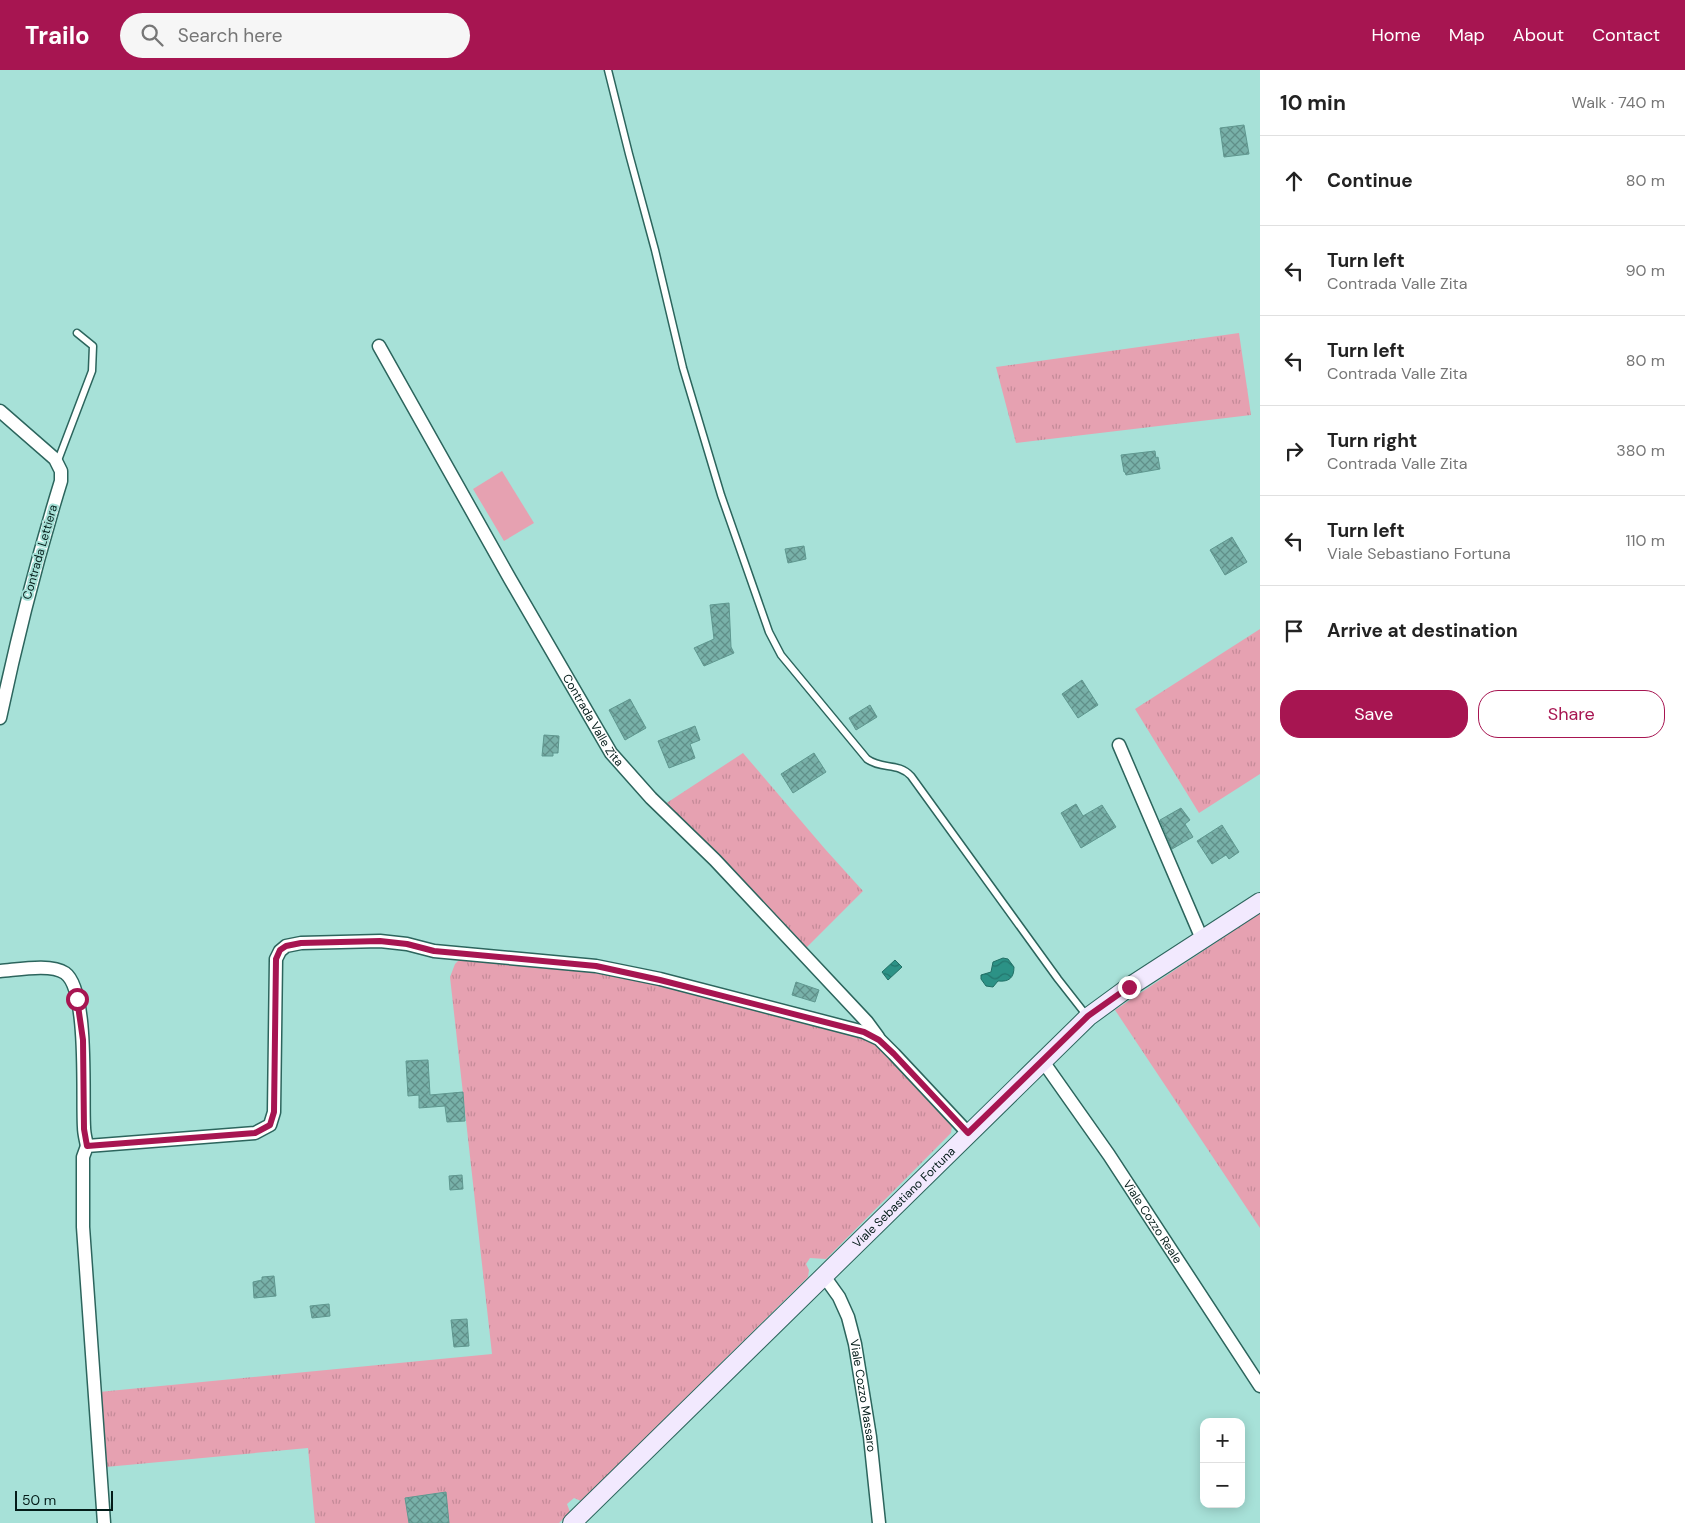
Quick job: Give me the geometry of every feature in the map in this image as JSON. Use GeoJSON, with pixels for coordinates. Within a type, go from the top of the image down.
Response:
{"type":"FeatureCollection","features":[{"type":"Feature","properties":{"kind":"street","name":"Contrada Valle Zita"},"geometry":{"type":"LineString","coordinates":[[380,346],[510,579],[611,753],[651,798],[715,860],[781,930],[867,1022],[879,1040],[968,1133]]}},
{"type":"Feature","properties":{"kind":"street"},"geometry":{"type":"LineString","coordinates":[[0,412],[57,462]]}},
{"type":"Feature","properties":{"kind":"street","name":"Contrada Lettiera"},"geometry":{"type":"LineString","coordinates":[[0,718],[17,638],[37,559],[61,481],[61,471],[57,462]]}},
{"type":"Feature","properties":{"kind":"street"},"geometry":{"type":"LineString","coordinates":[[1119,745],[1202,939]]}},
{"type":"Feature","properties":{"kind":"street","name":"Viale Sebastiano Fortuna"},"geometry":{"type":"LineString","coordinates":[[572,1523],[1088,1016],[1129,987],[1260,902]]}},
{"type":"Feature","properties":{"kind":"street","name":"Contrada Valle Zita"},"geometry":{"type":"LineString","coordinates":[[87,1146],[255,1133],[270,1125],[274,1112],[276,959],[280,950],[286,946],[301,943],[380,941],[407,944],[434,951],[596,966],[660,980],[864,1032],[879,1040]]}},
{"type":"Feature","properties":{"kind":"street"},"geometry":{"type":"LineString","coordinates":[[0,971],[54,968],[66,973],[73,984],[77,999],[83,1040],[84,1129],[87,1146],[83,1166],[83,1228],[86,1248],[104,1523]]}},
{"type":"Feature","properties":{"kind":"street","name":"Viale Cozzo Reale"},"geometry":{"type":"LineString","coordinates":[[1042,1060],[1109,1155],[1260,1386]]}},
{"type":"Feature","properties":{"kind":"street","name":"Viale Cozzo Massaro"},"geometry":{"type":"LineString","coordinates":[[824,1276],[839,1297],[848,1317],[870,1437],[879,1523]]}},
{"type":"Feature","properties":{"kind":"lane"},"geometry":{"type":"LineString","coordinates":[[608,70],[658,259],[683,368],[721,495],[769,632],[781,655],[867,758],[879,766],[898,767],[906,770],[911,776],[1058,980],[1088,1016]]}},
{"type":"Feature","properties":{"kind":"lane"},"geometry":{"type":"LineString","coordinates":[[57,462],[92,371],[92,346],[77,333]]}},
{"type":"Feature","properties":{"kind":"green space"},"geometry":{"type":"Polygon","coordinates":[[[1239,333],[1251,415],[1016,443],[996,367],[1239,333]]]}},
{"type":"Feature","properties":{"kind":"green space"},"geometry":{"type":"Polygon","coordinates":[[[502,471],[534,523],[504,541],[473,489],[502,471]]]}},
{"type":"Feature","properties":{"kind":"green space"},"geometry":{"type":"Polygon","coordinates":[[[1260,629],[1260,774],[1199,813],[1135,709],[1260,629]]]}},
{"type":"Feature","properties":{"kind":"green space"},"geometry":{"type":"Polygon","coordinates":[[[743,753],[863,891],[805,949],[665,804],[743,753]]]}},
{"type":"Feature","properties":{"kind":"green space"},"geometry":{"type":"Polygon","coordinates":[[[1260,913],[1260,1228],[1115,1010],[1260,913]]]}},
{"type":"Feature","properties":{"kind":"green space"},"geometry":{"type":"Polygon","coordinates":[[[459,960],[593,969],[701,994],[856,1034],[876,1043],[939,1110],[952,1126],[951,1133],[826,1259],[810,1258],[806,1264],[809,1270],[808,1277],[581,1501],[574,1498],[567,1504],[570,1512],[559,1523],[449,1523],[446,1492],[406,1498],[409,1523],[315,1523],[308,1448],[106,1467],[99,1392],[492,1354],[450,977],[455,964],[459,960]]]}},
{"type":"Feature","properties":{"kind":"water"},"geometry":{"type":"Polygon","coordinates":[[[1003,958],[1008,959],[1014,967],[1012,977],[1005,981],[998,981],[993,987],[986,986],[981,979],[981,975],[991,972],[993,962],[1003,958]]]}},
{"type":"Feature","properties":{"kind":"water"},"geometry":{"type":"Polygon","coordinates":[[[895,960],[902,967],[888,980],[882,972],[895,960]]]}},
{"type":"Feature","properties":{"kind":"building"},"geometry":{"type":"Polygon","coordinates":[[[1244,125],[1249,154],[1224,157],[1220,128],[1244,125]]]}},
{"type":"Feature","properties":{"kind":"building"},"geometry":{"type":"Polygon","coordinates":[[[1155,451],[1160,469],[1126,475],[1121,455],[1155,451]]]}},
{"type":"Feature","properties":{"kind":"building"},"geometry":{"type":"Polygon","coordinates":[[[1232,537],[1247,562],[1225,575],[1210,550],[1232,537]]]}},
{"type":"Feature","properties":{"kind":"building"},"geometry":{"type":"Polygon","coordinates":[[[804,546],[806,559],[788,563],[785,549],[804,546]]]}},
{"type":"Feature","properties":{"kind":"building"},"geometry":{"type":"Polygon","coordinates":[[[729,603],[731,647],[734,653],[704,666],[694,648],[714,639],[710,605],[729,603]]]}},
{"type":"Feature","properties":{"kind":"building"},"geometry":{"type":"Polygon","coordinates":[[[1082,680],[1098,705],[1078,718],[1062,694],[1082,680]]]}},
{"type":"Feature","properties":{"kind":"building"},"geometry":{"type":"Polygon","coordinates":[[[630,699],[646,728],[625,740],[609,710],[630,699]]]}},
{"type":"Feature","properties":{"kind":"building"},"geometry":{"type":"Polygon","coordinates":[[[870,705],[877,717],[856,730],[849,718],[870,705]]]}},
{"type":"Feature","properties":{"kind":"building"},"geometry":{"type":"Polygon","coordinates":[[[695,726],[700,740],[690,744],[695,758],[669,768],[658,741],[695,726]]]}},
{"type":"Feature","properties":{"kind":"building"},"geometry":{"type":"Polygon","coordinates":[[[544,735],[559,736],[558,753],[553,753],[553,756],[542,756],[544,735]]]}},
{"type":"Feature","properties":{"kind":"building"},"geometry":{"type":"Polygon","coordinates":[[[814,753],[826,772],[793,793],[781,774],[814,753]]]}},
{"type":"Feature","properties":{"kind":"building"},"geometry":{"type":"Polygon","coordinates":[[[1076,804],[1083,816],[1102,805],[1116,827],[1081,848],[1061,813],[1076,804]]]}},
{"type":"Feature","properties":{"kind":"building"},"geometry":{"type":"Polygon","coordinates":[[[1181,808],[1190,820],[1185,824],[1193,837],[1172,849],[1160,820],[1181,808]]]}},
{"type":"Feature","properties":{"kind":"building"},"geometry":{"type":"Polygon","coordinates":[[[1222,825],[1239,852],[1229,859],[1226,855],[1212,864],[1197,841],[1222,825]]]}},
{"type":"Feature","properties":{"kind":"building"},"geometry":{"type":"Polygon","coordinates":[[[796,982],[819,990],[815,1002],[792,995],[796,982]]]}},
{"type":"Feature","properties":{"kind":"building"},"geometry":{"type":"Polygon","coordinates":[[[428,1060],[430,1095],[463,1092],[465,1121],[447,1122],[445,1106],[419,1108],[419,1095],[408,1096],[406,1061],[428,1060]]]}},
{"type":"Feature","properties":{"kind":"building"},"geometry":{"type":"Polygon","coordinates":[[[462,1175],[463,1189],[450,1190],[449,1176],[462,1175]]]}},
{"type":"Feature","properties":{"kind":"building"},"geometry":{"type":"Polygon","coordinates":[[[274,1276],[276,1296],[254,1298],[253,1282],[262,1280],[262,1277],[274,1276]]]}},
{"type":"Feature","properties":{"kind":"building"},"geometry":{"type":"Polygon","coordinates":[[[329,1304],[330,1316],[312,1318],[310,1306],[329,1304]]]}},
{"type":"Feature","properties":{"kind":"building"},"geometry":{"type":"Polygon","coordinates":[[[467,1319],[469,1346],[454,1347],[451,1320],[467,1319]]]}},
{"type":"Feature","properties":{"kind":"building"},"geometry":{"type":"Polygon","coordinates":[[[446,1492],[449,1523],[409,1523],[405,1498],[446,1492]]]}},
{"type":"Feature","properties":{"kind":"route"},"geometry":{"type":"LineString","coordinates":[[77,999],[83,1040],[84,1129],[87,1146],[255,1133],[270,1125],[274,1112],[276,959],[280,950],[286,946],[301,943],[380,941],[407,944],[434,951],[596,966],[660,980],[864,1032],[879,1040],[894,1054],[968,1133],[1088,1016],[1129,987]]}}]}
